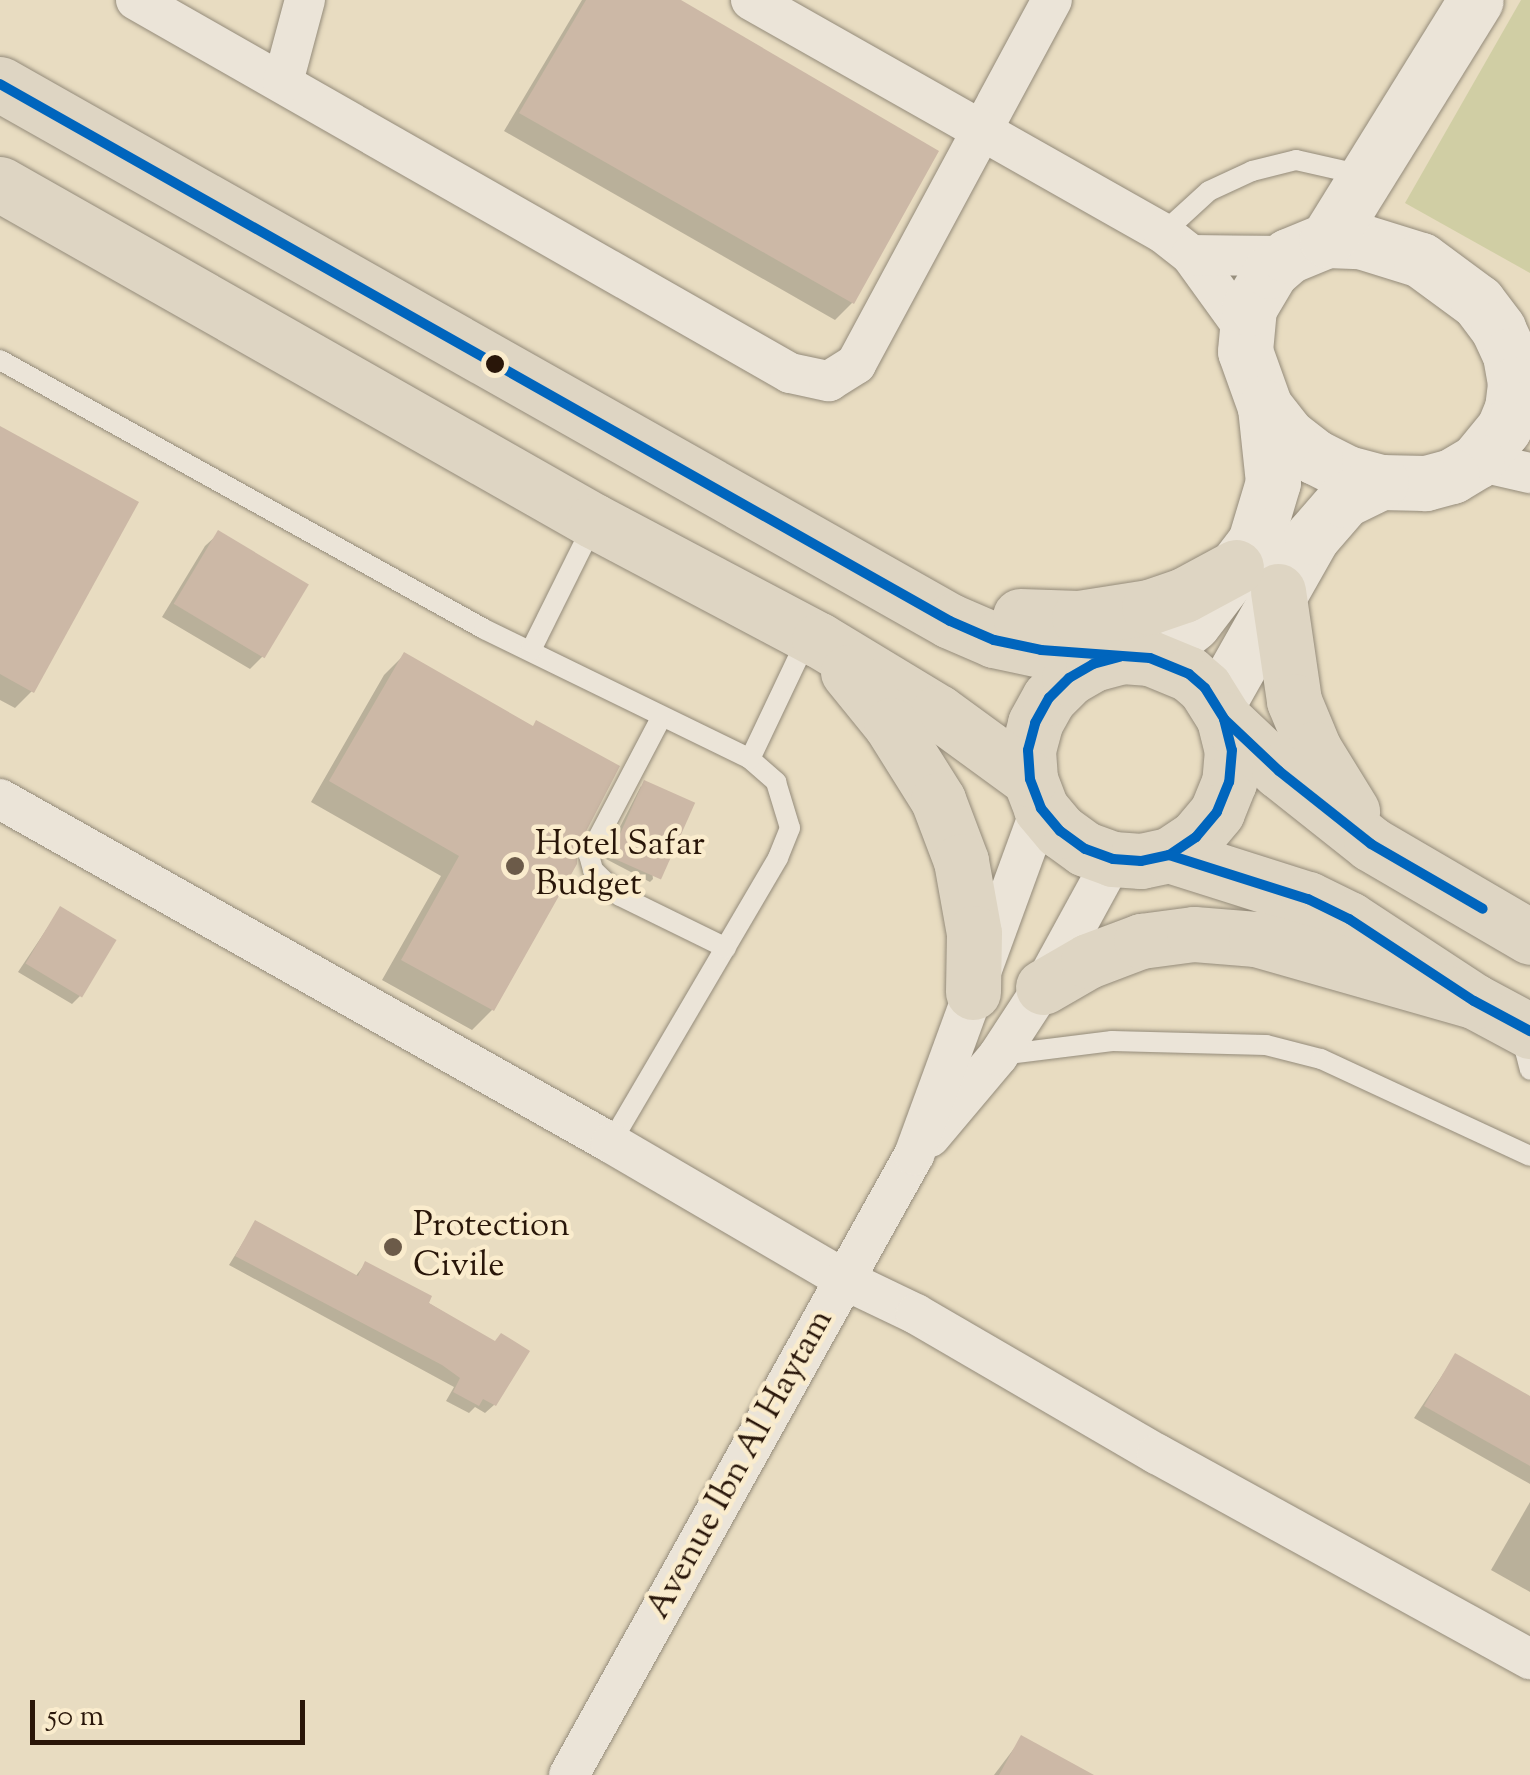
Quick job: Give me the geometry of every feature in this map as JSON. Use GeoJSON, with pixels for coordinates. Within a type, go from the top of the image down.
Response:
{"type":"FeatureCollection","features":[{"type":"Feature","properties":{"kind":"highway"},"geometry":{"type":"LineString","coordinates":[[0,84],[950,621],[994,640],[1041,650],[1135,657],[1188,674],[1280,771],[1372,844],[1530,937]]}},
{"type":"Feature","properties":{"kind":"highway"},"geometry":{"type":"LineString","coordinates":[[0,184],[594,521],[814,638],[954,723],[1035,793],[1060,831],[1084,849],[1113,859],[1142,861],[1169,855],[1196,837],[1217,812],[1229,782],[1232,750],[1221,712]]}},
{"type":"Feature","properties":{"kind":"highway"},"geometry":{"type":"LineString","coordinates":[[877,578],[998,612],[1079,618],[1148,607],[1257,579],[1303,727],[1372,844]]}},
{"type":"Feature","properties":{"kind":"highway"},"geometry":{"type":"LineString","coordinates":[[814,638],[892,725],[938,800],[961,861],[974,933],[974,992]]}},
{"type":"Feature","properties":{"kind":"highway"},"geometry":{"type":"LineString","coordinates":[[1035,793],[1028,750],[1035,723],[1048,698],[1068,678],[1093,664],[1135,657]]}},
{"type":"Feature","properties":{"kind":"highway"},"geometry":{"type":"LineString","coordinates":[[1169,855],[1330,910],[1513,1031]]}},
{"type":"Feature","properties":{"kind":"highway"},"geometry":{"type":"LineString","coordinates":[[1043,988],[1088,961],[1141,941],[1194,934],[1256,939],[1513,1031]]}},
{"type":"Feature","properties":{"kind":"street"},"geometry":{"type":"LineString","coordinates":[[136,0],[790,374],[829,381],[856,364],[1052,0]]}},
{"type":"Feature","properties":{"kind":"street"},"geometry":{"type":"LineString","coordinates":[[283,82],[305,0]]}},
{"type":"Feature","properties":{"kind":"street"},"geometry":{"type":"LineString","coordinates":[[751,0],[800,12],[982,132],[1177,244],[1245,330]]}},
{"type":"Feature","properties":{"kind":"street"},"geometry":{"type":"LineString","coordinates":[[1177,244],[1308,248],[1392,248],[1448,276],[1498,329],[1522,382],[1504,428],[1477,462],[1452,476],[1425,483],[1381,482],[1346,473],[1315,456],[1287,434],[1265,407],[1250,372],[1245,330],[1258,289],[1308,248],[1364,175],[1476,0]]}},
{"type":"Feature","properties":{"kind":"street"},"geometry":{"type":"LineString","coordinates":[[1221,712],[1257,579],[1254,542],[1272,482],[1265,407]]}},
{"type":"Feature","properties":{"kind":"street"},"geometry":{"type":"LineString","coordinates":[[1477,462],[1530,472]]}},
{"type":"Feature","properties":{"kind":"street"},"geometry":{"type":"LineString","coordinates":[[1135,657],[1257,579],[1344,500],[1381,482]]}},
{"type":"Feature","properties":{"kind":"street","name":"Avenue Ibn Al Haytam"},"geometry":{"type":"LineString","coordinates":[[568,1775],[914,1155],[974,992],[1035,793]]}},
{"type":"Feature","properties":{"kind":"street"},"geometry":{"type":"LineString","coordinates":[[0,799],[611,1143],[845,1280],[916,1314],[1157,1454],[1530,1659]]}},
{"type":"Feature","properties":{"kind":"street","name":"Avenue Ibn Al Haytam"},"geometry":{"type":"LineString","coordinates":[[914,1155],[998,1056],[1043,988],[1113,859]]}},
{"type":"Feature","properties":{"kind":"lane"},"geometry":{"type":"LineString","coordinates":[[1177,244],[1209,191],[1252,171],[1296,160],[1364,175]]}},
{"type":"Feature","properties":{"kind":"lane"},"geometry":{"type":"LineString","coordinates":[[0,360],[484,630],[750,759],[776,782],[790,828],[778,858],[611,1143]]}},
{"type":"Feature","properties":{"kind":"lane"},"geometry":{"type":"LineString","coordinates":[[531,650],[594,521]]}},
{"type":"Feature","properties":{"kind":"lane"},"geometry":{"type":"LineString","coordinates":[[750,759],[814,638]]}},
{"type":"Feature","properties":{"kind":"lane"},"geometry":{"type":"LineString","coordinates":[[661,718],[589,855],[593,870],[620,896],[726,948]]}},
{"type":"Feature","properties":{"kind":"lane"},"geometry":{"type":"LineString","coordinates":[[998,1056],[1112,1041],[1266,1044],[1321,1059],[1530,1156]]}},
{"type":"Feature","properties":{"kind":"shaded area"},"geometry":{"type":"Polygon","coordinates":[[[1521,0],[1530,0],[1530,273],[1405,203],[1521,0]]]}},
{"type":"Feature","properties":{"kind":"building"},"geometry":{"type":"Polygon","coordinates":[[[586,0],[681,0],[939,151],[854,304],[519,113],[586,0]]]}},
{"type":"Feature","properties":{"kind":"building"},"geometry":{"type":"Polygon","coordinates":[[[0,426],[139,502],[34,693],[0,674],[0,426]]]}},
{"type":"Feature","properties":{"kind":"building"},"geometry":{"type":"Polygon","coordinates":[[[218,530],[309,585],[265,658],[174,604],[218,530]]]}},
{"type":"Feature","properties":{"kind":"building"},"geometry":{"type":"Polygon","coordinates":[[[404,652],[533,726],[536,720],[620,766],[577,849],[577,864],[494,1011],[401,960],[459,856],[329,781],[404,652]]]}},
{"type":"Feature","properties":{"kind":"building"},"geometry":{"type":"Polygon","coordinates":[[[644,780],[695,803],[661,880],[610,857],[644,780]]]}},
{"type":"Feature","properties":{"kind":"building"},"geometry":{"type":"Polygon","coordinates":[[[60,906],[117,940],[82,997],[25,963],[60,906]]]}},
{"type":"Feature","properties":{"kind":"building"},"geometry":{"type":"Polygon","coordinates":[[[255,1220],[358,1276],[365,1261],[432,1296],[429,1303],[495,1341],[501,1333],[530,1351],[496,1406],[483,1399],[479,1406],[453,1392],[460,1378],[442,1365],[235,1256],[255,1220]]]}},
{"type":"Feature","properties":{"kind":"building"},"geometry":{"type":"Polygon","coordinates":[[[1455,1353],[1530,1396],[1530,1466],[1424,1406],[1455,1353]]]}},
{"type":"Feature","properties":{"kind":"building"},"geometry":{"type":"Polygon","coordinates":[[[1021,1735],[1094,1775],[999,1775],[1021,1735]]]}},
{"type":"Feature","properties":{"kind":"transit line"},"geometry":{"type":"LineString","coordinates":[[0,84],[950,621],[994,640],[1041,650],[1150,658],[1189,674],[1205,688],[1224,719],[1232,750],[1229,782],[1217,812],[1196,837],[1169,855],[1141,861],[1113,859],[1085,849],[1060,831],[1041,808],[1030,779],[1028,750],[1035,723],[1049,698],[1069,678],[1093,664],[1120,657]]}},
{"type":"Feature","properties":{"kind":"transit line"},"geometry":{"type":"LineString","coordinates":[[1224,719],[1279,771],[1371,844],[1483,909]]}},
{"type":"Feature","properties":{"kind":"transit line"},"geometry":{"type":"LineString","coordinates":[[1169,855],[1308,899],[1349,919],[1474,1001],[1530,1031]]}},
{"type":"Feature","properties":{"kind":"place","name":"Hotel Safar Budget"},"geometry":{"type":"Point","coordinates":[515,866]}},
{"type":"Feature","properties":{"kind":"place","name":"Protection Civile"},"geometry":{"type":"Point","coordinates":[393,1247]}}]}
